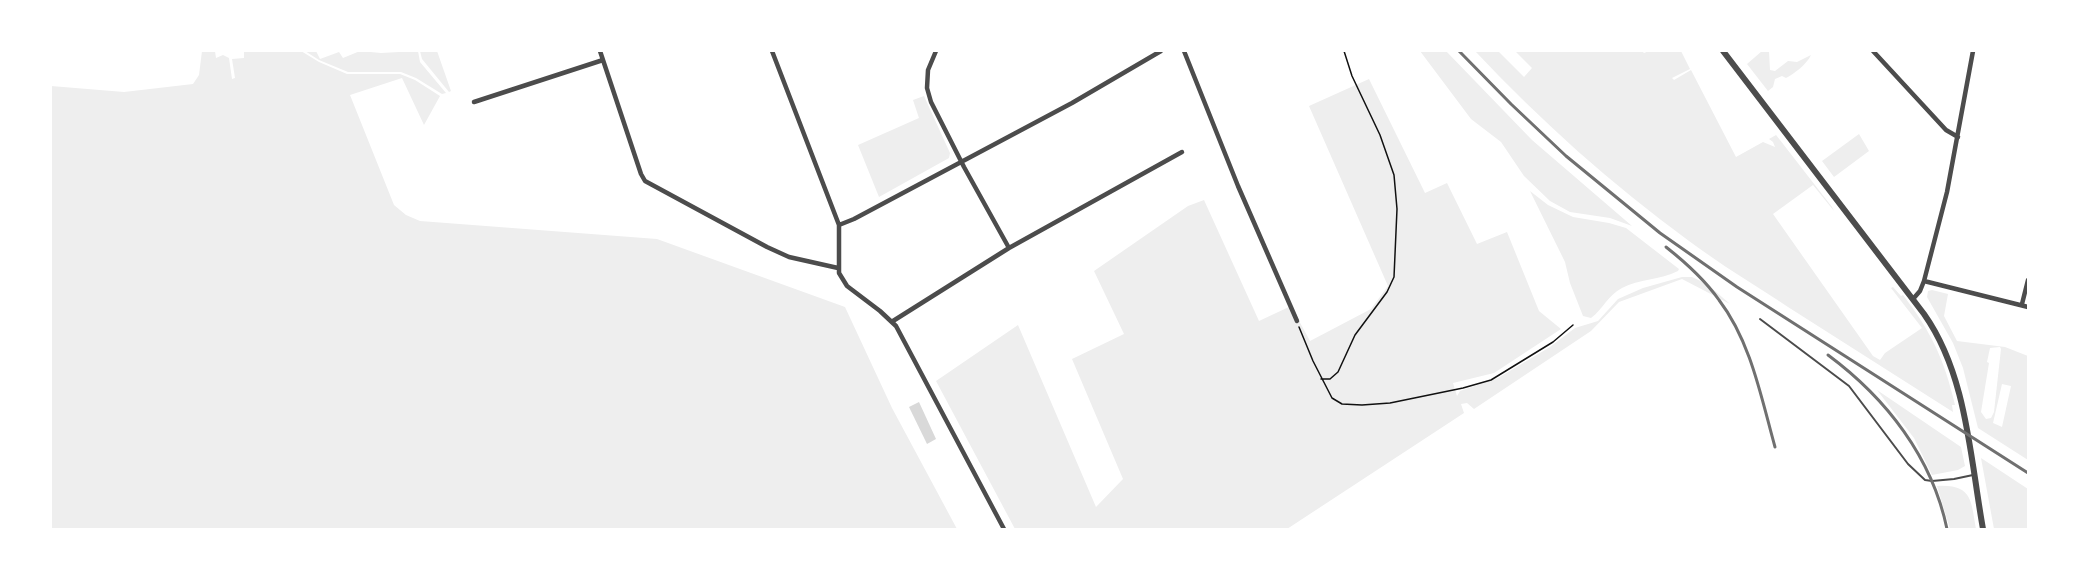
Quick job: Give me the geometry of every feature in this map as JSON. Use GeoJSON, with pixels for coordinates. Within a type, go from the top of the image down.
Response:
{"type":"FeatureCollection","features":[{"type":"Feature","properties":{"kind":"street"},"geometry":{"type":"LineString","coordinates":[[600,51],[645,181],[789,257],[838,268]]}},
{"type":"Feature","properties":{"kind":"street"},"geometry":{"type":"LineString","coordinates":[[772,51],[839,225],[838,268],[847,286],[892,321],[1004,529]]}},
{"type":"Feature","properties":{"kind":"street"},"geometry":{"type":"LineString","coordinates":[[936,51],[928,70],[927,88],[931,102],[1009,248]]}},
{"type":"Feature","properties":{"kind":"street"},"geometry":{"type":"LineString","coordinates":[[839,225],[1072,103],[1161,51]]}},
{"type":"Feature","properties":{"kind":"street"},"geometry":{"type":"LineString","coordinates":[[1184,51],[1238,186],[1297,321]]}},
{"type":"Feature","properties":{"kind":"street"},"geometry":{"type":"LineString","coordinates":[[1723,51],[1932,325],[1950,365],[1963,414],[1983,529]]}},
{"type":"Feature","properties":{"kind":"street"},"geometry":{"type":"LineString","coordinates":[[1873,51],[1946,130],[1958,137]]}},
{"type":"Feature","properties":{"kind":"street"},"geometry":{"type":"LineString","coordinates":[[1913,299],[1924,281],[1947,192],[1973,51]]}},
{"type":"Feature","properties":{"kind":"street"},"geometry":{"type":"LineString","coordinates":[[474,102],[603,60]]}},
{"type":"Feature","properties":{"kind":"street"},"geometry":{"type":"LineString","coordinates":[[892,321],[1009,248],[1182,153]]}},
{"type":"Feature","properties":{"kind":"street"},"geometry":{"type":"LineString","coordinates":[[1924,281],[2025,305],[2028,280]]}},
{"type":"Feature","properties":{"kind":"lane"},"geometry":{"type":"LineString","coordinates":[[1760,319],[1849,386],[1908,464],[1925,480],[1932,482],[1953,480],[1973,475]]}},
{"type":"Feature","properties":{"kind":"path"},"geometry":{"type":"LineString","coordinates":[[1321,378],[1330,379],[1338,372],[1355,335],[1387,292],[1394,277],[1396,209],[1394,175],[1380,135],[1352,76],[1344,51]]}},
{"type":"Feature","properties":{"kind":"path"},"geometry":{"type":"LineString","coordinates":[[1297,321],[1321,378],[1332,398],[1342,405],[1382,404],[1491,380],[1553,342],[1573,325]]}},
{"type":"Feature","properties":{"kind":"shaded area"},"geometry":{"type":"Polygon","coordinates":[[[202,51],[215,51],[216,58],[223,55],[229,58],[232,79],[235,78],[232,59],[244,58],[244,51],[301,51],[347,74],[400,74],[415,80],[440,96],[424,125],[402,78],[350,95],[394,205],[406,215],[420,221],[657,239],[845,307],[892,408],[957,529],[51,529],[51,86],[124,92],[193,84],[199,75],[202,51]]]}},
{"type":"Feature","properties":{"kind":"shaded area"},"geometry":{"type":"Polygon","coordinates":[[[305,51],[316,51],[320,59],[339,52],[343,58],[360,51],[381,53],[418,51],[420,62],[446,93],[442,94],[416,78],[401,72],[348,72],[319,60],[305,51]]]}},
{"type":"Feature","properties":{"kind":"shaded area"},"geometry":{"type":"Polygon","coordinates":[[[420,51],[437,51],[451,91],[449,92],[422,59],[420,51]]]}},
{"type":"Feature","properties":{"kind":"shaded area"},"geometry":{"type":"Polygon","coordinates":[[[1420,51],[1446,51],[1532,140],[1632,226],[1610,218],[1570,212],[1550,201],[1524,176],[1501,142],[1471,119],[1420,51]]]}},
{"type":"Feature","properties":{"kind":"shaded area"},"geometry":{"type":"Polygon","coordinates":[[[1475,51],[1498,51],[1524,77],[1532,68],[1515,51],[1642,51],[1644,53],[1681,51],[1690,69],[1672,78],[1674,80],[1691,70],[1736,157],[1763,142],[1775,147],[1769,139],[1776,135],[1773,131],[1832,207],[1834,211],[1813,185],[1773,214],[1873,356],[1880,360],[1885,353],[1922,328],[1891,288],[1893,287],[1901,296],[1903,295],[1936,347],[1955,405],[1952,405],[1953,412],[1701,250],[1632,197],[1578,151],[1475,51]]]}},
{"type":"Feature","properties":{"kind":"shaded area"},"geometry":{"type":"Polygon","coordinates":[[[1762,51],[1769,51],[1770,70],[1775,71],[1788,61],[1797,62],[1811,55],[1793,74],[1786,78],[1782,76],[1775,79],[1773,87],[1768,91],[1747,64],[1762,51]]]}},
{"type":"Feature","properties":{"kind":"shaded area"},"geometry":{"type":"Polygon","coordinates":[[[1369,79],[1425,193],[1447,183],[1477,244],[1507,232],[1539,311],[1561,329],[1494,373],[1453,383],[1457,396],[1460,391],[1498,378],[1550,347],[1575,328],[1598,321],[1618,299],[1643,288],[1682,277],[1692,277],[1707,284],[1730,304],[1682,279],[1619,302],[1591,331],[1474,409],[1467,403],[1461,404],[1464,413],[1287,529],[1015,529],[936,381],[1018,325],[1096,507],[1123,479],[1072,359],[1124,334],[1094,271],[1188,206],[1204,200],[1259,321],[1291,306],[1310,341],[1371,309],[1388,286],[1309,106],[1369,79]]]}},
{"type":"Feature","properties":{"kind":"shaded area"},"geometry":{"type":"Polygon","coordinates":[[[924,96],[950,153],[949,158],[879,197],[858,145],[919,118],[913,100],[924,96]]]}},
{"type":"Feature","properties":{"kind":"shaded area"},"geometry":{"type":"Polygon","coordinates":[[[1859,134],[1869,151],[1834,177],[1822,161],[1859,134]]]}},
{"type":"Feature","properties":{"kind":"shaded area"},"geometry":{"type":"Polygon","coordinates":[[[1530,191],[1548,205],[1573,217],[1626,228],[1679,269],[1678,271],[1622,288],[1613,294],[1591,318],[1583,316],[1570,283],[1565,262],[1530,191]]]}},
{"type":"Feature","properties":{"kind":"shaded area"},"geometry":{"type":"Polygon","coordinates":[[[1928,291],[1948,294],[1944,316],[1957,341],[2005,347],[2028,356],[2028,460],[1978,428],[1963,368],[1953,343],[1927,297],[1928,291]],[[2000,347],[1990,348],[1987,362],[1989,363],[1981,412],[1986,419],[1991,418],[1994,412],[2000,347]],[[2002,384],[1993,423],[2002,427],[2011,386],[2002,384]]]}},
{"type":"Feature","properties":{"kind":"shaded area"},"geometry":{"type":"Polygon","coordinates":[[[1877,390],[1961,447],[1965,466],[1958,470],[1932,475],[1914,438],[1877,390]]]}},
{"type":"Feature","properties":{"kind":"shaded area"},"geometry":{"type":"Polygon","coordinates":[[[919,402],[936,439],[927,444],[909,407],[919,402]]]}},
{"type":"Feature","properties":{"kind":"shaded area"},"geometry":{"type":"Polygon","coordinates":[[[1981,458],[2028,489],[2028,529],[1994,529],[1981,458]]]}},
{"type":"Feature","properties":{"kind":"shaded area"},"geometry":{"type":"Polygon","coordinates":[[[1937,486],[1957,488],[1968,496],[1976,529],[1950,529],[1937,486]]]}},
{"type":"Feature","properties":{"kind":"railway"},"geometry":{"type":"LineString","coordinates":[[1459,51],[1566,156],[1660,233],[1737,287],[2028,473]]}},
{"type":"Feature","properties":{"kind":"railway"},"geometry":{"type":"LineString","coordinates":[[1666,247],[1701,278],[1730,316],[1754,370],[1775,447]]}},
{"type":"Feature","properties":{"kind":"railway"},"geometry":{"type":"LineString","coordinates":[[1828,355],[1869,390],[1904,431],[1930,477],[1947,529]]}}]}
